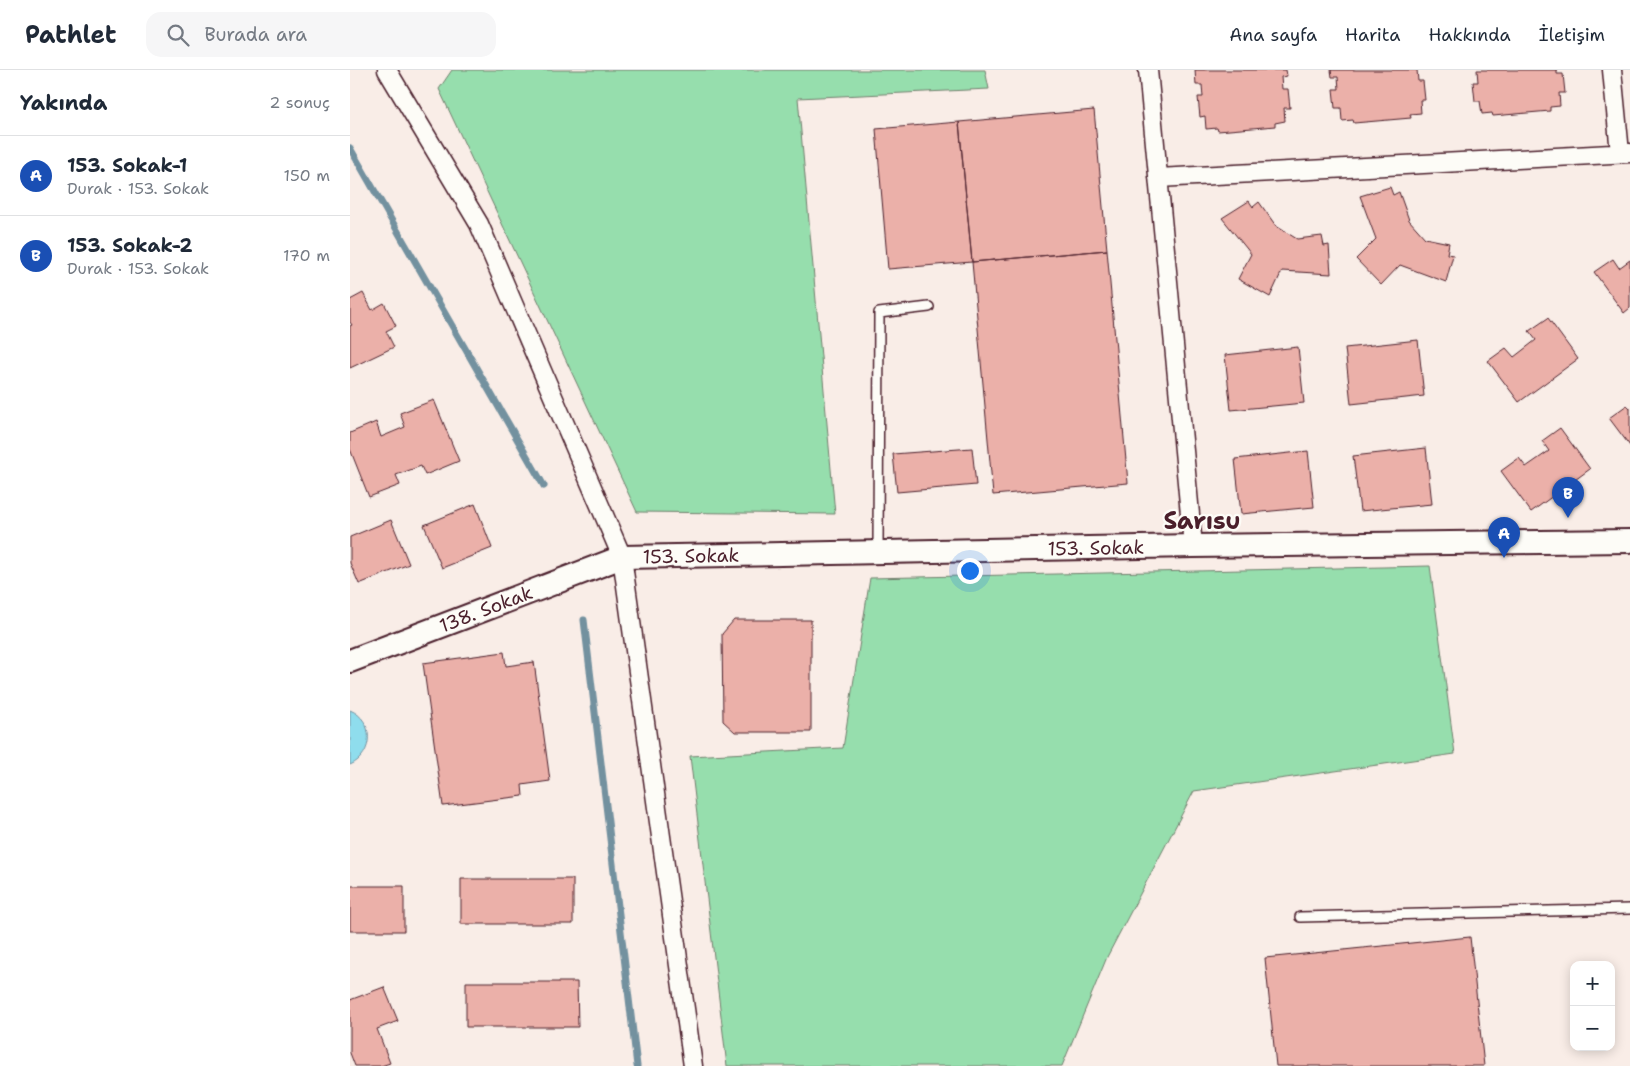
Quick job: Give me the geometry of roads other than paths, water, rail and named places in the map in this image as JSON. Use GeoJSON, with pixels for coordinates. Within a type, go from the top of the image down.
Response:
{"type":"FeatureCollection","features":[{"type":"Feature","properties":{"kind":"street"},"geometry":{"type":"LineString","coordinates":[[387,70],[479,224],[622,557],[693,1066]]}},
{"type":"Feature","properties":{"kind":"street"},"geometry":{"type":"LineString","coordinates":[[1148,70],[1193,546]]}},
{"type":"Feature","properties":{"kind":"street"},"geometry":{"type":"LineString","coordinates":[[1158,178],[1625,153],[1612,70]]}},
{"type":"Feature","properties":{"kind":"street","name":"153. Sokak"},"geometry":{"type":"LineString","coordinates":[[622,557],[1193,546],[1630,542]]}},
{"type":"Feature","properties":{"kind":"street","name":"138. Sokak"},"geometry":{"type":"LineString","coordinates":[[350,661],[622,557]]}},
{"type":"Feature","properties":{"kind":"lane"},"geometry":{"type":"LineString","coordinates":[[878,552],[879,313],[929,307]]}},
{"type":"Feature","properties":{"kind":"lane"},"geometry":{"type":"LineString","coordinates":[[1300,917],[1630,909]]}},
{"type":"Feature","properties":{"kind":"water"},"geometry":{"type":"Polygon","coordinates":[[[350,710],[364,721],[368,738],[364,754],[350,765],[350,710]]]}},
{"type":"Feature","properties":{"kind":"waterway"},"geometry":{"type":"LineString","coordinates":[[350,148],[544,486]]}},
{"type":"Feature","properties":{"kind":"waterway"},"geometry":{"type":"LineString","coordinates":[[584,620],[637,1066]]}},
{"type":"Feature","properties":{"kind":"place","name":"153. Sokak-2"},"geometry":{"type":"Point","coordinates":[1568,518]}},
{"type":"Feature","properties":{"kind":"place","name":"153. Sokak-1"},"geometry":{"type":"Point","coordinates":[1504,558]}},
{"type":"Feature","properties":{"kind":"district","name":"Sarısu"},"geometry":{"type":"Point","coordinates":[1202,521]}}]}
